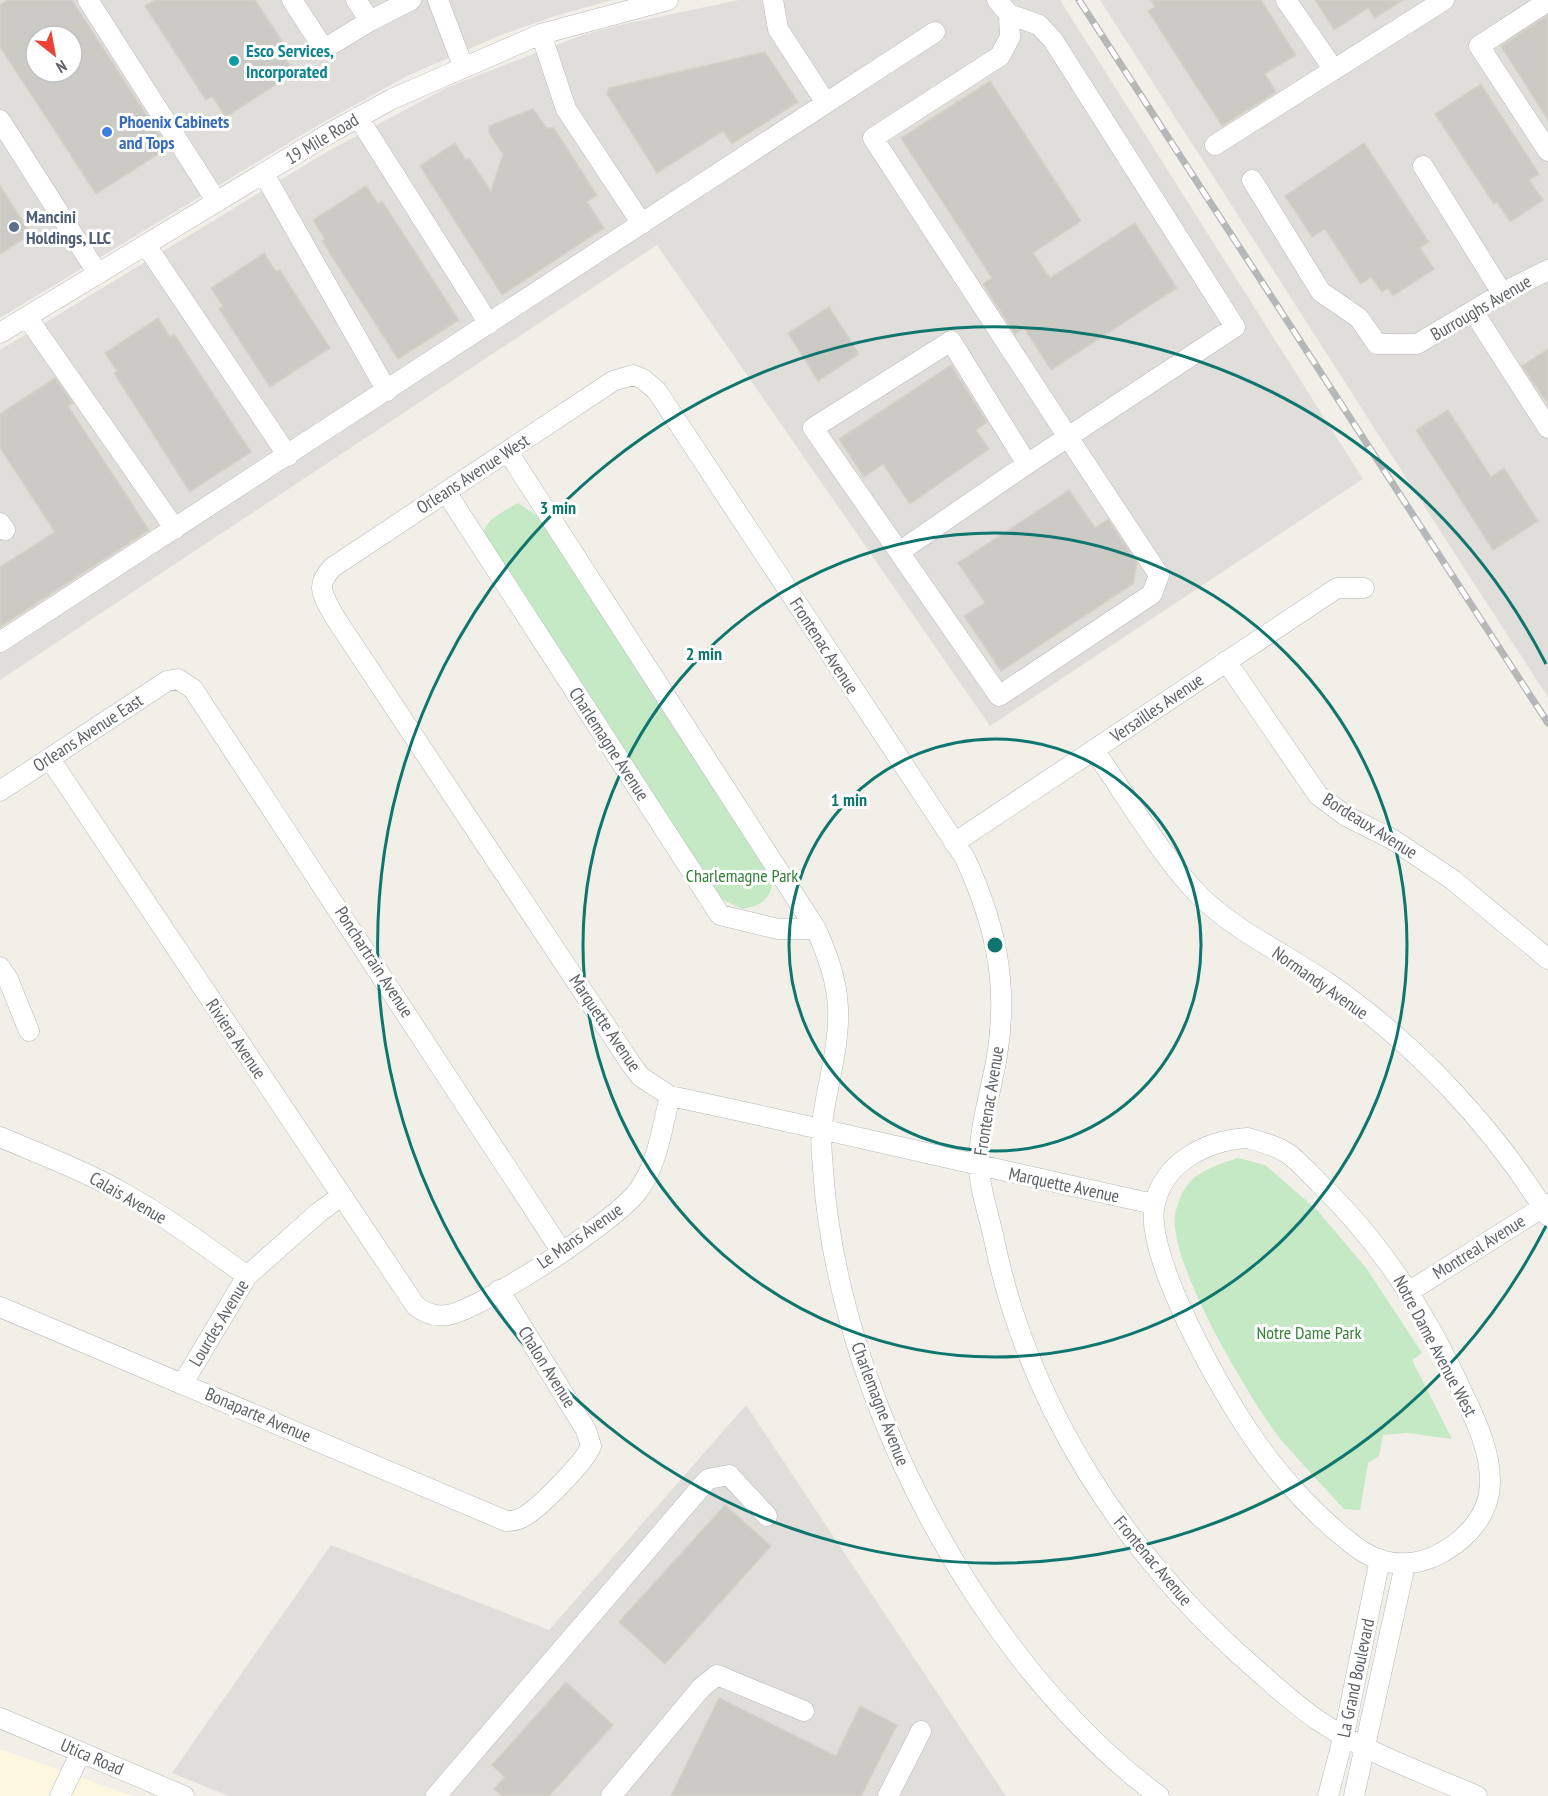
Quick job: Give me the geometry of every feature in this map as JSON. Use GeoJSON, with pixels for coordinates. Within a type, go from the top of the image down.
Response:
{"type":"FeatureCollection","features":[{"type":"Feature","properties":{"kind":"street"},"geometry":{"type":"LineString","coordinates":[[88,0],[217,202]]}},
{"type":"Feature","properties":{"kind":"street"},"geometry":{"type":"LineString","coordinates":[[292,0],[324,50],[370,21],[411,0]]}},
{"type":"Feature","properties":{"kind":"street"},"geometry":{"type":"LineString","coordinates":[[356,0],[370,21]]}},
{"type":"Feature","properties":{"kind":"street"},"geometry":{"type":"LineString","coordinates":[[438,0],[463,66]]}},
{"type":"Feature","properties":{"kind":"street","name":"19 Mile Road"},"geometry":{"type":"LineString","coordinates":[[0,333],[358,117],[463,66],[541,34],[668,0]]}},
{"type":"Feature","properties":{"kind":"street"},"geometry":{"type":"LineString","coordinates":[[772,0],[778,29],[826,103]]}},
{"type":"Feature","properties":{"kind":"street"},"geometry":{"type":"LineString","coordinates":[[1286,0],[1334,70]]}},
{"type":"Feature","properties":{"kind":"street"},"geometry":{"type":"LineString","coordinates":[[1215,145],[1444,0]]}},
{"type":"Feature","properties":{"kind":"street"},"geometry":{"type":"LineString","coordinates":[[1548,1],[1479,46],[1548,151]]}},
{"type":"Feature","properties":{"kind":"street"},"geometry":{"type":"LineString","coordinates":[[1003,7],[1010,37],[1000,56],[873,138],[1159,575],[1152,594],[999,696],[813,428],[951,341],[1027,464]]}},
{"type":"Feature","properties":{"kind":"street"},"geometry":{"type":"LineString","coordinates":[[899,552],[1027,464],[1235,327],[1053,40],[1039,25],[1003,7]]}},
{"type":"Feature","properties":{"kind":"street"},"geometry":{"type":"LineString","coordinates":[[0,642],[935,32]]}},
{"type":"Feature","properties":{"kind":"street"},"geometry":{"type":"LineString","coordinates":[[541,34],[566,109],[642,224]]}},
{"type":"Feature","properties":{"kind":"street"},"geometry":{"type":"LineString","coordinates":[[358,117],[489,324]]}},
{"type":"Feature","properties":{"kind":"street"},"geometry":{"type":"LineString","coordinates":[[0,120],[98,274]]}},
{"type":"Feature","properties":{"kind":"street"},"geometry":{"type":"LineString","coordinates":[[1423,166],[1502,293]]}},
{"type":"Feature","properties":{"kind":"street"},"geometry":{"type":"LineString","coordinates":[[264,174],[387,391]]}},
{"type":"Feature","properties":{"kind":"street","name":"Burroughs Avenue"},"geometry":{"type":"LineString","coordinates":[[1252,180],[1321,292],[1359,318],[1377,344],[1417,344],[1502,293],[1548,270]]}},
{"type":"Feature","properties":{"kind":"street"},"geometry":{"type":"LineString","coordinates":[[146,245],[288,456]]}},
{"type":"Feature","properties":{"kind":"street"},"geometry":{"type":"LineString","coordinates":[[1473,311],[1548,428]]}},
{"type":"Feature","properties":{"kind":"street"},"geometry":{"type":"LineString","coordinates":[[27,317],[175,529]]}},
{"type":"Feature","properties":{"kind":"street","name":"Orleans Avenue West"},"geometry":{"type":"LineString","coordinates":[[321,584],[333,567],[613,381],[633,375]]}},
{"type":"Feature","properties":{"kind":"street","name":"Frontenac Avenue"},"geometry":{"type":"LineString","coordinates":[[633,375],[643,379],[657,392],[965,858],[980,890],[996,942],[1000,980],[997,1055],[983,1118],[979,1167],[999,1264],[1025,1352],[1060,1427],[1108,1506],[1175,1590],[1234,1650],[1318,1721],[1366,1746],[1477,1796]]}},
{"type":"Feature","properties":{"kind":"street","name":"Charlemagne Avenue"},"geometry":{"type":"LineString","coordinates":[[508,452],[816,929],[828,958],[838,1010],[822,1128],[828,1211],[845,1305],[876,1401],[919,1498],[982,1606],[1013,1647],[1084,1730],[1159,1796]]}},
{"type":"Feature","properties":{"kind":"street","name":"Charlemagne Avenue"},"geometry":{"type":"LineString","coordinates":[[446,492],[720,915],[778,929],[816,929]]}},
{"type":"Feature","properties":{"kind":"street","name":"Marquette Avenue"},"geometry":{"type":"LineString","coordinates":[[321,584],[334,616],[641,1077],[670,1096],[822,1128],[979,1167],[1154,1204]]}},
{"type":"Feature","properties":{"kind":"street","name":"Versailles Avenue"},"geometry":{"type":"LineString","coordinates":[[954,843],[1337,588],[1364,588]]}},
{"type":"Feature","properties":{"kind":"street","name":"Bordeaux Avenue"},"geometry":{"type":"LineString","coordinates":[[1226,661],[1317,795],[1346,816],[1392,839],[1453,880],[1548,959]]}},
{"type":"Feature","properties":{"kind":"street","name":"Orleans Avenue East"},"geometry":{"type":"LineString","coordinates":[[0,792],[167,681],[178,679]]}},
{"type":"Feature","properties":{"kind":"street","name":"Ponchartrain Avenue"},"geometry":{"type":"LineString","coordinates":[[178,679],[201,697],[562,1252]]}},
{"type":"Feature","properties":{"kind":"street","name":"Normandy Avenue"},"geometry":{"type":"LineString","coordinates":[[1094,750],[1168,856],[1203,899],[1267,946],[1329,984],[1425,1064],[1467,1106],[1546,1209]]}},
{"type":"Feature","properties":{"kind":"street","name":"Riviera Avenue"},"geometry":{"type":"LineString","coordinates":[[50,759],[415,1305],[428,1315]]}},
{"type":"Feature","properties":{"kind":"street"},"geometry":{"type":"LineString","coordinates":[[0,967],[8,979],[29,1030]]}},
{"type":"Feature","properties":{"kind":"street","name":"Le Mans Avenue"},"geometry":{"type":"LineString","coordinates":[[428,1315],[448,1315],[460,1311],[499,1290],[562,1252],[626,1205],[639,1190],[656,1154],[670,1096]]}},
{"type":"Feature","properties":{"kind":"street","name":"Calais Avenue"},"geometry":{"type":"LineString","coordinates":[[0,1137],[87,1174],[124,1194],[163,1217],[247,1276]]}},
{"type":"Feature","properties":{"kind":"street","name":"Notre Dame Avenue West"},"geometry":{"type":"LineString","coordinates":[[1154,1204],[1173,1170],[1195,1152],[1232,1139],[1263,1142],[1290,1155],[1332,1195],[1369,1233],[1410,1291],[1453,1370],[1478,1426],[1489,1462],[1490,1486],[1485,1505],[1465,1537],[1446,1551],[1405,1565]]}},
{"type":"Feature","properties":{"kind":"street","name":"Lourdes Avenue"},"geometry":{"type":"LineString","coordinates":[[183,1383],[247,1276],[318,1213],[341,1196]]}},
{"type":"Feature","properties":{"kind":"street"},"geometry":{"type":"LineString","coordinates":[[1154,1204],[1157,1235],[1166,1271],[1181,1308],[1217,1380],[1254,1439],[1292,1484],[1344,1538],[1370,1556],[1405,1565]]}},
{"type":"Feature","properties":{"kind":"street","name":"Montreal Avenue"},"geometry":{"type":"LineString","coordinates":[[1410,1291],[1546,1209]]}},
{"type":"Feature","properties":{"kind":"street","name":"Chalon Avenue"},"geometry":{"type":"LineString","coordinates":[[499,1290],[586,1430],[591,1446],[583,1462],[533,1510],[516,1520]]}},
{"type":"Feature","properties":{"kind":"street","name":"Bonaparte Avenue"},"geometry":{"type":"LineString","coordinates":[[0,1307],[496,1518],[506,1521],[516,1520]]}},
{"type":"Feature","properties":{"kind":"street"},"geometry":{"type":"LineString","coordinates":[[436,1796],[708,1479],[729,1475],[766,1516]]}},
{"type":"Feature","properties":{"kind":"street","name":"La Grand Boulevard"},"geometry":{"type":"LineString","coordinates":[[1328,1796],[1344,1735],[1380,1559]]}},
{"type":"Feature","properties":{"kind":"street","name":"La Grand Boulevard"},"geometry":{"type":"LineString","coordinates":[[1354,1796],[1405,1565]]}},
{"type":"Feature","properties":{"kind":"street"},"geometry":{"type":"LineString","coordinates":[[611,1796],[701,1688],[717,1676],[804,1711]]}},
{"type":"Feature","properties":{"kind":"street","name":"Utica Road"},"geometry":{"type":"LineString","coordinates":[[0,1718],[81,1752],[162,1792],[184,1796]]}},
{"type":"Feature","properties":{"kind":"street"},"geometry":{"type":"LineString","coordinates":[[888,1796],[921,1731]]}},
{"type":"Feature","properties":{"kind":"street"},"geometry":{"type":"LineString","coordinates":[[60,1796],[81,1752]]}},
{"type":"Feature","properties":{"kind":"shaded area"},"geometry":{"type":"Polygon","coordinates":[[[0,0],[612,0],[555,16],[501,35],[407,76],[315,127],[0,318],[0,0]]]}},
{"type":"Feature","properties":{"kind":"shaded area"},"geometry":{"type":"Polygon","coordinates":[[[739,0],[1060,0],[1363,479],[990,726],[657,245],[0,680],[0,350],[330,150],[448,87],[580,36],[615,26],[739,0]]]}},
{"type":"Feature","properties":{"kind":"shaded area"},"geometry":{"type":"Polygon","coordinates":[[[1100,0],[1548,0],[1548,697],[1480,593],[1100,0]]]}},
{"type":"Feature","properties":{"kind":"shaded area"},"geometry":{"type":"Polygon","coordinates":[[[746,1405],[1006,1796],[229,1796],[172,1773],[331,1545],[549,1630],[746,1405]]]}},
{"type":"Feature","properties":{"kind":"shaded area"},"geometry":{"type":"Polygon","coordinates":[[[0,1749],[133,1796],[0,1796],[0,1749]]]}},
{"type":"Feature","properties":{"kind":"green space","name":"Charlemagne Park"},"geometry":{"type":"Polygon","coordinates":[[[518,503],[537,516],[773,873],[770,893],[763,902],[743,909],[723,900],[484,539],[486,527],[490,522],[500,513],[518,503]]]}},
{"type":"Feature","properties":{"kind":"green space","name":"Notre Dame Park"},"geometry":{"type":"Polygon","coordinates":[[[1238,1158],[1265,1165],[1317,1210],[1367,1269],[1422,1353],[1412,1360],[1452,1439],[1407,1433],[1383,1435],[1379,1456],[1368,1463],[1360,1510],[1344,1509],[1282,1441],[1268,1422],[1215,1332],[1185,1266],[1177,1238],[1175,1216],[1178,1203],[1189,1183],[1201,1173],[1238,1158]]]}},
{"type":"Feature","properties":{"kind":"building"},"geometry":{"type":"Polygon","coordinates":[[[8,0],[72,0],[168,148],[96,194],[24,84],[84,84],[84,24],[24,24],[24,84],[0,47],[0,5],[8,0]]]}},
{"type":"Feature","properties":{"kind":"building","name":"Esco Services, Incorporated"},"geometry":{"type":"Polygon","coordinates":[[[155,0],[255,0],[286,47],[280,51],[295,72],[226,117],[212,96],[206,100],[145,6],[155,0]]]}},
{"type":"Feature","properties":{"kind":"building"},"geometry":{"type":"Polygon","coordinates":[[[1151,0],[1261,0],[1296,55],[1265,74],[1276,92],[1222,126],[1148,11],[1155,7],[1151,0]]]}},
{"type":"Feature","properties":{"kind":"building"},"geometry":{"type":"Polygon","coordinates":[[[1315,0],[1403,0],[1375,18],[1368,8],[1334,30],[1315,0]]]}},
{"type":"Feature","properties":{"kind":"building"},"geometry":{"type":"Polygon","coordinates":[[[1548,15],[1548,120],[1501,46],[1548,15]]]}},
{"type":"Feature","properties":{"kind":"building"},"geometry":{"type":"Polygon","coordinates":[[[765,52],[798,102],[732,144],[723,131],[657,173],[607,94],[609,88],[765,52]]]}},
{"type":"Feature","properties":{"kind":"building"},"geometry":{"type":"Polygon","coordinates":[[[990,81],[1081,221],[1033,253],[1050,278],[1135,223],[1177,288],[1051,370],[1024,328],[1015,334],[983,284],[992,278],[901,138],[990,81]]]}},
{"type":"Feature","properties":{"kind":"building"},"geometry":{"type":"Polygon","coordinates":[[[1481,84],[1539,174],[1529,180],[1543,200],[1510,222],[1497,202],[1494,204],[1435,114],[1481,84]]]}},
{"type":"Feature","properties":{"kind":"building"},"geometry":{"type":"Polygon","coordinates":[[[533,109],[547,128],[554,128],[597,195],[587,202],[604,228],[502,295],[420,166],[455,143],[466,160],[469,158],[491,191],[503,154],[489,133],[489,126],[533,109]]]}},
{"type":"Feature","properties":{"kind":"building"},"geometry":{"type":"Polygon","coordinates":[[[1364,143],[1429,242],[1420,248],[1434,269],[1393,296],[1388,288],[1382,292],[1371,277],[1361,284],[1325,229],[1312,237],[1285,196],[1364,143]]]}},
{"type":"Feature","properties":{"kind":"building","name":"Mancini Holdings, LLC"},"geometry":{"type":"Polygon","coordinates":[[[0,186],[31,234],[0,254],[0,186]]]}},
{"type":"Feature","properties":{"kind":"building"},"geometry":{"type":"Polygon","coordinates":[[[366,186],[378,204],[382,201],[459,320],[398,359],[322,241],[325,239],[313,220],[366,186]]]}},
{"type":"Feature","properties":{"kind":"building"},"geometry":{"type":"Polygon","coordinates":[[[264,253],[276,272],[280,270],[330,348],[270,387],[219,309],[223,306],[211,288],[264,253]]]}},
{"type":"Feature","properties":{"kind":"building"},"geometry":{"type":"Polygon","coordinates":[[[829,307],[859,354],[818,381],[788,333],[829,307]]]}},
{"type":"Feature","properties":{"kind":"building"},"geometry":{"type":"Polygon","coordinates":[[[158,318],[170,337],[174,334],[251,452],[190,492],[114,373],[117,371],[105,353],[158,318]]]}},
{"type":"Feature","properties":{"kind":"building"},"geometry":{"type":"Polygon","coordinates":[[[1548,349],[1548,404],[1522,366],[1548,349]]]}},
{"type":"Feature","properties":{"kind":"building"},"geometry":{"type":"Polygon","coordinates":[[[951,365],[987,422],[976,430],[989,449],[910,504],[883,464],[864,477],[839,439],[951,365]]]}},
{"type":"Feature","properties":{"kind":"building"},"geometry":{"type":"Polygon","coordinates":[[[55,378],[73,403],[68,406],[149,530],[0,627],[0,567],[55,532],[0,448],[0,414],[55,378]]]}},
{"type":"Feature","properties":{"kind":"building"},"geometry":{"type":"Polygon","coordinates":[[[1448,410],[1491,477],[1504,468],[1538,521],[1493,550],[1416,430],[1448,410]]]}},
{"type":"Feature","properties":{"kind":"building"},"geometry":{"type":"Polygon","coordinates":[[[1069,490],[1095,528],[1108,519],[1137,563],[1133,584],[1001,671],[964,616],[985,603],[958,563],[1069,490]]]}},
{"type":"Feature","properties":{"kind":"building"},"geometry":{"type":"Polygon","coordinates":[[[725,1505],[771,1546],[665,1664],[619,1622],[725,1505]]]}},
{"type":"Feature","properties":{"kind":"building"},"geometry":{"type":"Polygon","coordinates":[[[566,1682],[613,1725],[549,1796],[502,1796],[494,1789],[505,1777],[492,1765],[566,1682]]]}},
{"type":"Feature","properties":{"kind":"building"},"geometry":{"type":"Polygon","coordinates":[[[719,1698],[836,1756],[860,1706],[897,1725],[861,1796],[671,1796],[719,1698]]]}},
{"type":"Feature","properties":{"kind":"railway"},"geometry":{"type":"LineString","coordinates":[[1079,0],[1548,723]]}},
{"type":"Feature","properties":{"kind":"place","name":"Esco Services, Incorporated"},"geometry":{"type":"Point","coordinates":[234,61]}},
{"type":"Feature","properties":{"kind":"place","name":"Phoenix Cabinets and Tops"},"geometry":{"type":"Point","coordinates":[107,132]}},
{"type":"Feature","properties":{"kind":"place","name":"Mancini Holdings, LLC"},"geometry":{"type":"Point","coordinates":[14,227]}}]}
